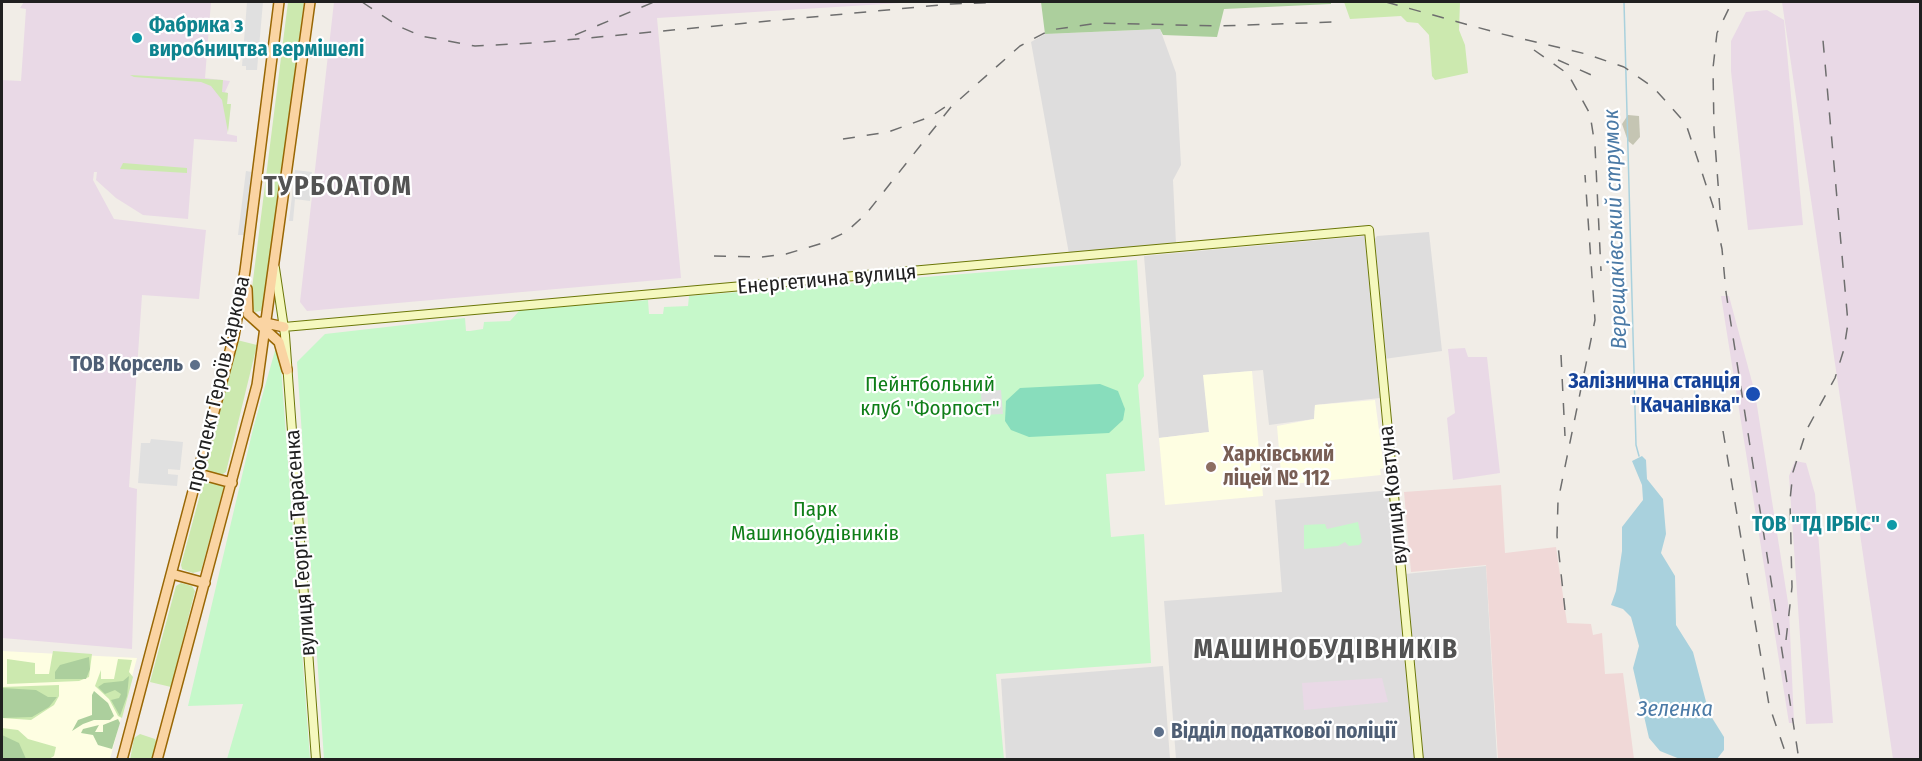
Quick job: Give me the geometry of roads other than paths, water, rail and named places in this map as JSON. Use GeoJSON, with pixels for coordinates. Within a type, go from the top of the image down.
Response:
{"type":"FeatureCollection","features":[{"type":"Feature","properties":{"kind":"main road","name":"проспект Героїв Харкова"},"geometry":{"type":"LineString","coordinates":[[122,759],[234,336],[245,271],[279,2]]}},
{"type":"Feature","properties":{"kind":"main road","name":"проспект Героїв Харкова"},"geometry":{"type":"LineString","coordinates":[[157,759],[256,391],[310,2]]}},
{"type":"Feature","properties":{"kind":"main road"},"geometry":{"type":"LineString","coordinates":[[245,271],[246,308],[254,320],[266,326],[284,327]]}},
{"type":"Feature","properties":{"kind":"main road"},"geometry":{"type":"LineString","coordinates":[[246,308],[258,314],[268,306]]}},
{"type":"Feature","properties":{"kind":"main road"},"geometry":{"type":"LineString","coordinates":[[266,326],[280,345],[287,370]]}},
{"type":"Feature","properties":{"kind":"main road"},"geometry":{"type":"LineString","coordinates":[[199,474],[232,483]]}},
{"type":"Feature","properties":{"kind":"main road"},"geometry":{"type":"LineString","coordinates":[[172,574],[205,583]]}},
{"type":"Feature","properties":{"kind":"street","name":"Енергетична вулиця"},"geometry":{"type":"LineString","coordinates":[[284,327],[1369,230]]}},
{"type":"Feature","properties":{"kind":"street","name":"вулиця Ковтуна"},"geometry":{"type":"LineString","coordinates":[[1369,230],[1419,759]]}},
{"type":"Feature","properties":{"kind":"street","name":"вулиця Георгія Тарасенка"},"geometry":{"type":"LineString","coordinates":[[274,266],[284,327],[316,759]]}},
{"type":"Feature","properties":{"kind":"water","name":"Зеленка"},"geometry":{"type":"Polygon","coordinates":[[[1642,456],[1646,460],[1647,479],[1663,499],[1666,534],[1661,553],[1675,576],[1676,625],[1693,652],[1709,713],[1724,737],[1724,750],[1717,759],[1680,759],[1660,751],[1649,738],[1633,668],[1639,646],[1631,617],[1623,609],[1611,605],[1616,591],[1622,551],[1622,527],[1643,500],[1642,485],[1632,461],[1642,456]]]}},
{"type":"Feature","properties":{"kind":"waterway","name":"Верещаківський струмок"},"geometry":{"type":"LineString","coordinates":[[1624,2],[1636,445],[1639,456]]}},
{"type":"Feature","properties":{"kind":"railway"},"geometry":{"type":"LineString","coordinates":[[362,2],[398,26],[421,36],[475,46],[534,43],[951,4],[1005,2]]}},
{"type":"Feature","properties":{"kind":"railway"},"geometry":{"type":"LineString","coordinates":[[575,35],[654,2]]}},
{"type":"Feature","properties":{"kind":"railway"},"geometry":{"type":"LineString","coordinates":[[1386,2],[1498,33],[1586,54],[1624,67],[1654,88],[1686,124],[1713,206],[1722,249],[1726,292],[1799,760]]}},
{"type":"Feature","properties":{"kind":"railway"},"geometry":{"type":"LineString","coordinates":[[1720,210],[1714,130],[1713,68],[1717,33],[1732,2]]}},
{"type":"Feature","properties":{"kind":"railway"},"geometry":{"type":"LineString","coordinates":[[714,256],[762,257],[786,254],[823,243],[846,232],[866,214],[951,107],[1020,46],[1050,30],[1098,23],[1219,26],[1334,22]]}},
{"type":"Feature","properties":{"kind":"railway"},"geometry":{"type":"LineString","coordinates":[[1786,640],[1792,587],[1790,500],[1793,472],[1807,429],[1835,378],[1844,349],[1848,323],[1822,29]]}},
{"type":"Feature","properties":{"kind":"railway"},"geometry":{"type":"LineString","coordinates":[[1534,50],[1568,74],[1590,114],[1595,146],[1601,271]]}},
{"type":"Feature","properties":{"kind":"railway"},"geometry":{"type":"LineString","coordinates":[[1558,60],[1598,78]]}},
{"type":"Feature","properties":{"kind":"railway"},"geometry":{"type":"LineString","coordinates":[[843,139],[888,132],[930,117],[945,107]]}},
{"type":"Feature","properties":{"kind":"railway"},"geometry":{"type":"LineString","coordinates":[[1565,610],[1557,536],[1558,501],[1595,320],[1585,175]]}},
{"type":"Feature","properties":{"kind":"railway"},"geometry":{"type":"LineString","coordinates":[[1561,355],[1565,436]]}},
{"type":"Feature","properties":{"kind":"railway"},"geometry":{"type":"LineString","coordinates":[[1723,431],[1769,705],[1788,760]]}},
{"type":"Feature","properties":{"kind":"place","name":"Фабрика з виробництва вермішелі"},"geometry":{"type":"Point","coordinates":[137,38]}},
{"type":"Feature","properties":{"kind":"place","name":"ТОВ Корсель"},"geometry":{"type":"Point","coordinates":[195,365]}},
{"type":"Feature","properties":{"kind":"place","name":"Залізнична станція \"Качанівка\""},"geometry":{"type":"Point","coordinates":[1753,394]}},
{"type":"Feature","properties":{"kind":"place","name":"Харківський ліцей № 112"},"geometry":{"type":"Point","coordinates":[1211,467]}},
{"type":"Feature","properties":{"kind":"place","name":"ТОВ \"ТД ІРБІС\""},"geometry":{"type":"Point","coordinates":[1892,525]}},
{"type":"Feature","properties":{"kind":"place","name":"Відділ податкової поліції"},"geometry":{"type":"Point","coordinates":[1159,732]}},
{"type":"Feature","properties":{"kind":"district","name":"ТУРБОАТОМ"},"geometry":{"type":"Point","coordinates":[338,187]}},
{"type":"Feature","properties":{"kind":"district","name":"МАШИНОБУДІВНИКІВ"},"geometry":{"type":"Point","coordinates":[1326,650]}},
{"type":"Feature","properties":{"kind":"park label","name":"Пейнтбольний клуб \"Форпост\""},"geometry":{"type":"Point","coordinates":[930,397]}},
{"type":"Feature","properties":{"kind":"park label","name":"Парк Машинобудівників"},"geometry":{"type":"Point","coordinates":[815,522]}}]}
